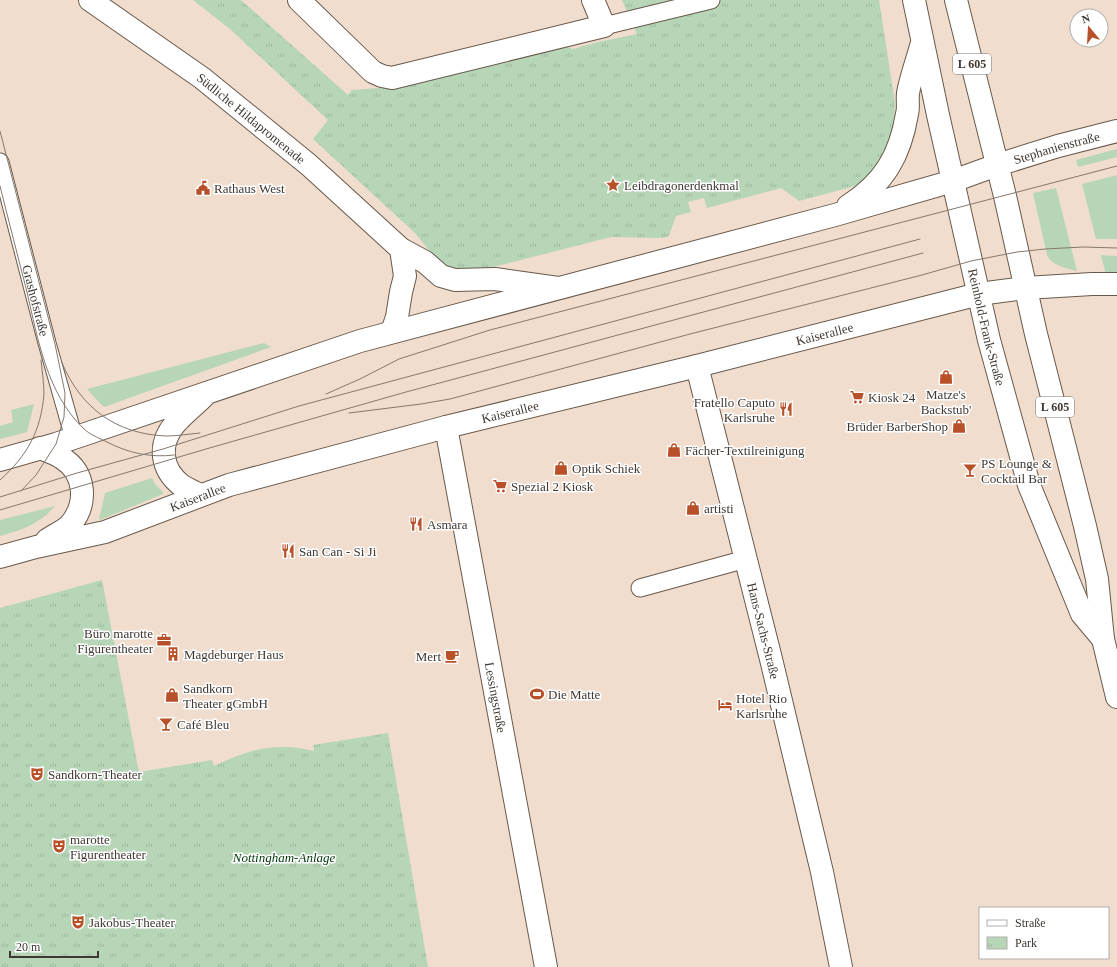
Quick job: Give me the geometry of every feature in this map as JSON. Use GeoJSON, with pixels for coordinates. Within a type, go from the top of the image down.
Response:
{"type":"FeatureCollection","features":[{"type":"Feature","properties":{"kind":"main road","name":"Südliche Hildapromenade"},"geometry":{"type":"LineString","coordinates":[[90,0],[202,78],[309,165],[401,249],[425,262],[441,276],[456,280],[495,279],[558,288]]}},
{"type":"Feature","properties":{"kind":"main road"},"geometry":{"type":"LineString","coordinates":[[299,0],[373,72],[392,78],[604,26],[593,0]]}},
{"type":"Feature","properties":{"kind":"main road","name":"Reinhold-Frank-Straße"},"geometry":{"type":"LineString","coordinates":[[914,0],[922,43],[993,355],[1029,485],[1082,614],[1103,639],[1113,662],[1117,697]]}},
{"type":"Feature","properties":{"kind":"main road","name":"Reinhold-Frank-Straße"},"geometry":{"type":"LineString","coordinates":[[956,0],[997,165],[1025,288],[1085,526],[1097,579],[1103,639]]}},
{"type":"Feature","properties":{"kind":"main road"},"geometry":{"type":"LineString","coordinates":[[835,215],[864,196],[881,178],[891,164],[903,134],[908,112],[908,93],[922,43]]}},
{"type":"Feature","properties":{"kind":"main road","name":"Stephanienstraße"},"geometry":{"type":"LineString","coordinates":[[997,165],[1058,146],[1117,131]]}},
{"type":"Feature","properties":{"kind":"main road"},"geometry":{"type":"LineString","coordinates":[[0,460],[74,438],[326,352],[392,332],[835,215],[953,181],[997,165]]}},
{"type":"Feature","properties":{"kind":"main road"},"geometry":{"type":"LineString","coordinates":[[392,332],[397,317],[405,276],[401,249]]}},
{"type":"Feature","properties":{"kind":"main road","name":"Kaiserallee"},"geometry":{"type":"LineString","coordinates":[[0,557],[36,547],[105,532],[230,484],[446,427],[697,366],[979,294],[1025,288],[1117,284]]}},
{"type":"Feature","properties":{"kind":"main road","name":"Hans-Sachs-Straße"},"geometry":{"type":"LineString","coordinates":[[697,366],[746,559],[822,872],[841,967]]}},
{"type":"Feature","properties":{"kind":"main road"},"geometry":{"type":"LineString","coordinates":[[200,495],[182,485],[171,473],[165,462],[163,449],[167,436],[174,424],[207,393]]}},
{"type":"Feature","properties":{"kind":"main road","name":"Lessingstraße"},"geometry":{"type":"LineString","coordinates":[[446,427],[546,967]]}},
{"type":"Feature","properties":{"kind":"main road"},"geometry":{"type":"LineString","coordinates":[[36,547],[69,526],[77,514],[82,499],[82,486],[77,473],[71,465],[56,454],[40,448]]}},
{"type":"Feature","properties":{"kind":"lane"},"geometry":{"type":"LineString","coordinates":[[604,26],[711,0]]}},
{"type":"Feature","properties":{"kind":"lane","name":"Grashofstraße"},"geometry":{"type":"LineString","coordinates":[[0,162],[45,336],[74,438]]}},
{"type":"Feature","properties":{"kind":"lane"},"geometry":{"type":"LineString","coordinates":[[640,588],[746,559]]}},
{"type":"Feature","properties":{"kind":"green space"},"geometry":{"type":"Polygon","coordinates":[[[193,0],[241,0],[348,95],[352,90],[378,88],[559,44],[573,49],[637,34],[622,0],[879,0],[895,103],[894,124],[880,163],[869,177],[855,186],[799,201],[781,188],[707,208],[704,198],[688,202],[691,212],[676,216],[669,236],[662,238],[611,237],[493,267],[478,273],[458,272],[436,259],[415,233],[313,139],[328,120],[230,29],[193,0]]]}},
{"type":"Feature","properties":{"kind":"green space"},"geometry":{"type":"Polygon","coordinates":[[[1117,149],[1117,157],[1078,167],[1076,160],[1117,149]]]}},
{"type":"Feature","properties":{"kind":"green space"},"geometry":{"type":"Polygon","coordinates":[[[1117,175],[1117,239],[1096,239],[1082,184],[1117,175]]]}},
{"type":"Feature","properties":{"kind":"green space"},"geometry":{"type":"Polygon","coordinates":[[[1056,188],[1077,271],[1064,268],[1052,262],[1047,255],[1033,193],[1056,188]]]}},
{"type":"Feature","properties":{"kind":"green space"},"geometry":{"type":"Polygon","coordinates":[[[1101,255],[1117,256],[1117,274],[1106,275],[1101,255]]]}},
{"type":"Feature","properties":{"kind":"green space"},"geometry":{"type":"Polygon","coordinates":[[[264,343],[271,347],[104,407],[87,389],[264,343]]]}},
{"type":"Feature","properties":{"kind":"green space"},"geometry":{"type":"Polygon","coordinates":[[[34,404],[27,432],[0,439],[0,426],[13,422],[11,410],[34,404]]]}},
{"type":"Feature","properties":{"kind":"green space"},"geometry":{"type":"Polygon","coordinates":[[[152,478],[163,494],[100,520],[99,518],[105,493],[152,478]]]}},
{"type":"Feature","properties":{"kind":"green space"},"geometry":{"type":"Polygon","coordinates":[[[55,506],[37,522],[30,526],[0,536],[0,520],[55,506]]]}},
{"type":"Feature","properties":{"kind":"green space","name":"Nottingham-Anlage"},"geometry":{"type":"Polygon","coordinates":[[[102,580],[139,772],[212,760],[214,766],[231,758],[267,748],[289,747],[314,751],[313,745],[388,733],[428,967],[0,967],[0,608],[102,580]]]}},
{"type":"Feature","properties":{"kind":"tram line"},"geometry":{"type":"LineString","coordinates":[[0,131],[55,344],[65,393],[64,417],[56,444],[36,475],[21,491]]}},
{"type":"Feature","properties":{"kind":"tram line"},"geometry":{"type":"LineString","coordinates":[[326,394],[399,359],[490,330],[1117,166]]}},
{"type":"Feature","properties":{"kind":"tram line"},"geometry":{"type":"LineString","coordinates":[[0,186],[40,347],[52,382],[61,399],[83,428],[89,433],[115,446],[140,454],[157,456],[174,455]]}},
{"type":"Feature","properties":{"kind":"tram line"},"geometry":{"type":"LineString","coordinates":[[0,497],[77,473],[163,449],[299,406],[920,239]]}},
{"type":"Feature","properties":{"kind":"tram line"},"geometry":{"type":"LineString","coordinates":[[349,413],[450,399],[690,334],[922,275],[971,261],[1017,252],[1045,249],[1083,247],[1117,248]]}},
{"type":"Feature","properties":{"kind":"tram line"},"geometry":{"type":"LineString","coordinates":[[0,510],[406,392],[923,253]]}},
{"type":"Feature","properties":{"kind":"tram line"},"geometry":{"type":"LineString","coordinates":[[0,480],[10,471],[25,452],[40,420],[44,394],[41,360]]}},
{"type":"Feature","properties":{"kind":"tram line"},"geometry":{"type":"LineString","coordinates":[[62,363],[79,393],[102,416],[116,424],[131,430],[166,436],[200,433]]}},
{"type":"Feature","properties":{"kind":"place","name":"Leibdragonerdenkmal"},"geometry":{"type":"Point","coordinates":[613,185]}},
{"type":"Feature","properties":{"kind":"place","name":"Rathaus West"},"geometry":{"type":"Point","coordinates":[203,188]}},
{"type":"Feature","properties":{"kind":"place","name":"Matze's Backstub'"},"geometry":{"type":"Point","coordinates":[946,377]}},
{"type":"Feature","properties":{"kind":"place","name":"Kiosk 24"},"geometry":{"type":"Point","coordinates":[857,397]}},
{"type":"Feature","properties":{"kind":"place","name":"Fratello Caputo Karlsruhe"},"geometry":{"type":"Point","coordinates":[786,409]}},
{"type":"Feature","properties":{"kind":"place","name":"Brüder BarberShop"},"geometry":{"type":"Point","coordinates":[959,426]}},
{"type":"Feature","properties":{"kind":"place","name":"Fächer-Textilreinigung"},"geometry":{"type":"Point","coordinates":[674,450]}},
{"type":"Feature","properties":{"kind":"place","name":"Optik Schiek"},"geometry":{"type":"Point","coordinates":[561,468]}},
{"type":"Feature","properties":{"kind":"place","name":"PS Lounge & Cocktail Bar"},"geometry":{"type":"Point","coordinates":[970,470]}},
{"type":"Feature","properties":{"kind":"place","name":"Spezial 2 Kiosk"},"geometry":{"type":"Point","coordinates":[500,486]}},
{"type":"Feature","properties":{"kind":"place","name":"artisti"},"geometry":{"type":"Point","coordinates":[693,508]}},
{"type":"Feature","properties":{"kind":"place","name":"Asmara"},"geometry":{"type":"Point","coordinates":[416,524]}},
{"type":"Feature","properties":{"kind":"place","name":"San Can - Si Ji"},"geometry":{"type":"Point","coordinates":[288,551]}},
{"type":"Feature","properties":{"kind":"place","name":"Büro marotte Figurentheater"},"geometry":{"type":"Point","coordinates":[164,640]}},
{"type":"Feature","properties":{"kind":"place","name":"Magdeburger Haus"},"geometry":{"type":"Point","coordinates":[173,654]}},
{"type":"Feature","properties":{"kind":"place","name":"Mert"},"geometry":{"type":"Point","coordinates":[452,656]}},
{"type":"Feature","properties":{"kind":"place","name":"Die Matte"},"geometry":{"type":"Point","coordinates":[537,694]}},
{"type":"Feature","properties":{"kind":"place","name":"Sandkorn Theater gGmbH"},"geometry":{"type":"Point","coordinates":[172,695]}},
{"type":"Feature","properties":{"kind":"place","name":"Hotel Rio Karlsruhe"},"geometry":{"type":"Point","coordinates":[725,705]}},
{"type":"Feature","properties":{"kind":"place","name":"Café Bleu"},"geometry":{"type":"Point","coordinates":[166,724]}},
{"type":"Feature","properties":{"kind":"place","name":"Sandkorn-Theater"},"geometry":{"type":"Point","coordinates":[37,774]}},
{"type":"Feature","properties":{"kind":"place","name":"marotte Figurentheater"},"geometry":{"type":"Point","coordinates":[59,846]}},
{"type":"Feature","properties":{"kind":"place","name":"Jakobus-Theater"},"geometry":{"type":"Point","coordinates":[78,922]}}]}
